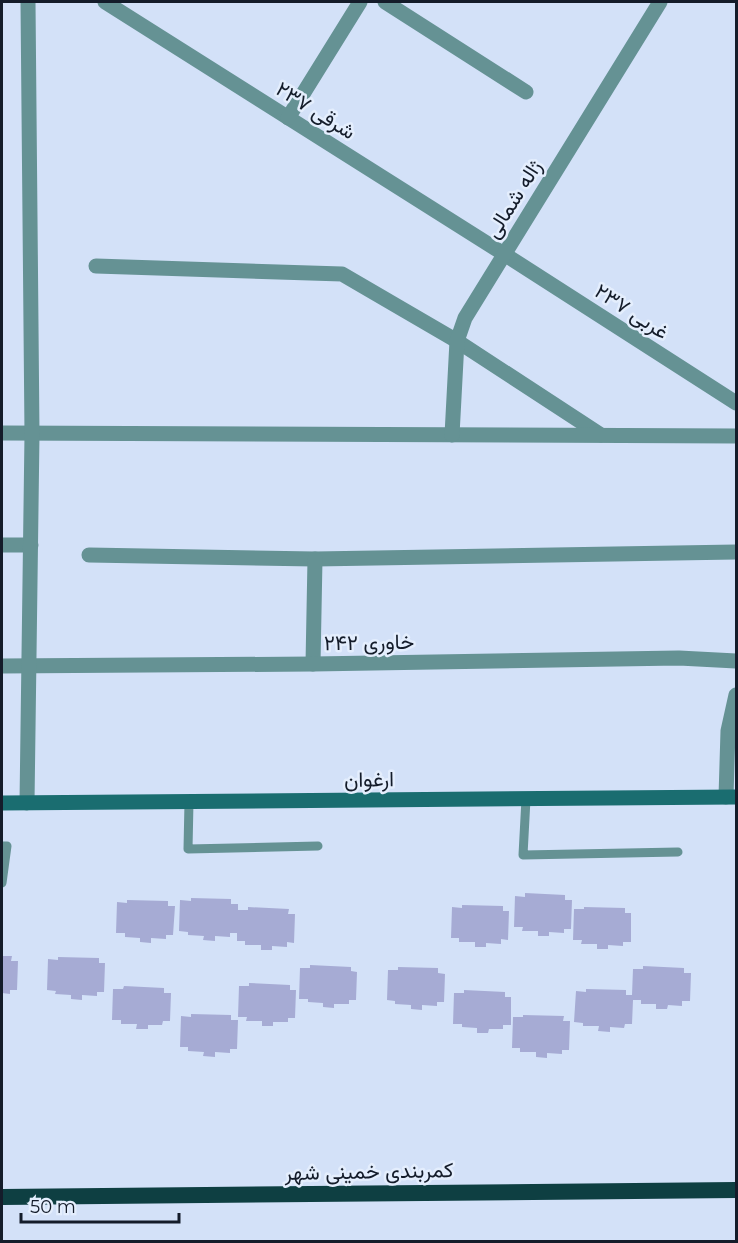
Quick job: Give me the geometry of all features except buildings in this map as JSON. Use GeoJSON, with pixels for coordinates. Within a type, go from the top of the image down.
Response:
{"type":"FeatureCollection","features":[{"type":"Feature","properties":{"kind":"highway","name":"کمربندی خمینی شهر"},"geometry":{"type":"LineString","coordinates":[[2,1197],[736,1190]]}},
{"type":"Feature","properties":{"kind":"main road","name":"ارغوان"},"geometry":{"type":"LineString","coordinates":[[2,803],[731,797]]}},
{"type":"Feature","properties":{"kind":"street"},"geometry":{"type":"LineString","coordinates":[[27,803],[32,434],[28,2]]}},
{"type":"Feature","properties":{"kind":"street","name":"۲۳۷ شرقی"},"geometry":{"type":"LineString","coordinates":[[105,2],[504,254]]}},
{"type":"Feature","properties":{"kind":"street"},"geometry":{"type":"LineString","coordinates":[[288,118],[360,2]]}},
{"type":"Feature","properties":{"kind":"street"},"geometry":{"type":"LineString","coordinates":[[385,2],[526,92]]}},
{"type":"Feature","properties":{"kind":"street","name":"ژاله شمالی"},"geometry":{"type":"LineString","coordinates":[[452,435],[457,341],[465,318],[660,2]]}},
{"type":"Feature","properties":{"kind":"street","name":"۲۳۷ غربی"},"geometry":{"type":"LineString","coordinates":[[504,254],[736,404]]}},
{"type":"Feature","properties":{"kind":"street"},"geometry":{"type":"LineString","coordinates":[[96,266],[342,274],[457,341],[601,435]]}},
{"type":"Feature","properties":{"kind":"street"},"geometry":{"type":"LineString","coordinates":[[2,433],[736,436]]}},
{"type":"Feature","properties":{"kind":"street"},"geometry":{"type":"LineString","coordinates":[[2,545],[30,545]]}},
{"type":"Feature","properties":{"kind":"street"},"geometry":{"type":"LineString","coordinates":[[89,555],[315,559],[736,552]]}},
{"type":"Feature","properties":{"kind":"street"},"geometry":{"type":"LineString","coordinates":[[313,664],[315,559]]}},
{"type":"Feature","properties":{"kind":"street","name":"۲۴۲ خاوری"},"geometry":{"type":"LineString","coordinates":[[2,666],[679,658],[736,661]]}},
{"type":"Feature","properties":{"kind":"street"},"geometry":{"type":"LineString","coordinates":[[731,797],[728,731],[736,695]]}},
{"type":"Feature","properties":{"kind":"lane"},"geometry":{"type":"LineString","coordinates":[[526,799],[522,855],[678,852]]}},
{"type":"Feature","properties":{"kind":"lane"},"geometry":{"type":"LineString","coordinates":[[189,802],[188,849],[318,846]]}},
{"type":"Feature","properties":{"kind":"lane"},"geometry":{"type":"LineString","coordinates":[[2,846],[7,846],[2,883]]}}]}
